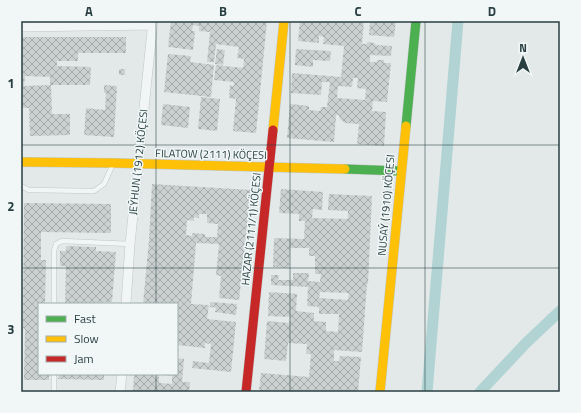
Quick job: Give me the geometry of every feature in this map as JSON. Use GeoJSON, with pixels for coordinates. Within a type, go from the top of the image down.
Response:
{"type":"FeatureCollection","features":[{"type":"Feature","properties":{"kind":"street","name":"HAZAR (2111/1) KÖÇESI"},"geometry":{"type":"LineString","coordinates":[[246,392],[284,21]]}},
{"type":"Feature","properties":{"kind":"street","name":"NUSAÝ (1910) KÖÇESI"},"geometry":{"type":"LineString","coordinates":[[380,392],[416,21]]}},
{"type":"Feature","properties":{"kind":"street"},"geometry":{"type":"LineString","coordinates":[[21,27],[153,23]]}},
{"type":"Feature","properties":{"kind":"street","name":"JEÝHUN (1912) KÖÇESI"},"geometry":{"type":"LineString","coordinates":[[126,303],[130,244],[153,23]]}},
{"type":"Feature","properties":{"kind":"street","name":"FILATOW (2111) KÖÇESI"},"geometry":{"type":"LineString","coordinates":[[21,162],[401,171]]}},
{"type":"Feature","properties":{"kind":"street"},"geometry":{"type":"LineString","coordinates":[[120,392],[122,375]]}},
{"type":"Feature","properties":{"kind":"lane"},"geometry":{"type":"LineString","coordinates":[[21,186],[29,190],[94,191],[104,184],[113,163]]}},
{"type":"Feature","properties":{"kind":"lane"},"geometry":{"type":"LineString","coordinates":[[54,303],[54,251],[56,244],[62,241],[130,244]]}},
{"type":"Feature","properties":{"kind":"lane"},"geometry":{"type":"LineString","coordinates":[[54,375],[54,392]]}},
{"type":"Feature","properties":{"kind":"building"},"geometry":{"type":"Polygon","coordinates":[[[171,21],[267,21],[256,133],[233,131],[236,99],[229,98],[230,85],[234,86],[234,82],[214,80],[216,65],[243,68],[244,59],[237,58],[239,47],[216,44],[214,62],[207,62],[210,32],[199,31],[199,26],[193,25],[192,31],[195,31],[193,50],[168,47],[171,21]]]}},
{"type":"Feature","properties":{"kind":"building"},"geometry":{"type":"Polygon","coordinates":[[[300,21],[364,21],[362,44],[366,44],[368,42],[376,45],[392,46],[391,56],[370,55],[370,62],[384,60],[384,63],[391,63],[387,102],[373,101],[372,111],[386,112],[384,146],[357,144],[359,124],[345,123],[340,119],[339,115],[336,115],[334,142],[287,138],[290,104],[309,106],[309,110],[320,111],[321,107],[327,107],[330,82],[322,82],[321,95],[291,93],[292,73],[341,77],[344,46],[323,44],[324,37],[319,36],[319,43],[298,41],[300,21]],[[353,78],[352,87],[338,86],[337,98],[365,100],[366,89],[357,88],[358,78],[353,78]]]}},
{"type":"Feature","properties":{"kind":"building"},"geometry":{"type":"Polygon","coordinates":[[[370,21],[396,21],[394,37],[369,35],[370,21]]]}},
{"type":"Feature","properties":{"kind":"building"},"geometry":{"type":"Polygon","coordinates":[[[21,37],[126,37],[126,53],[78,53],[78,61],[57,61],[57,66],[91,67],[90,85],[51,85],[52,114],[70,114],[70,135],[30,136],[29,108],[21,108],[21,37]],[[25,76],[24,86],[50,85],[50,77],[25,76]]]}},
{"type":"Feature","properties":{"kind":"building"},"geometry":{"type":"Polygon","coordinates":[[[217,49],[225,50],[223,65],[215,64],[217,49]]]}},
{"type":"Feature","properties":{"kind":"building"},"geometry":{"type":"Polygon","coordinates":[[[296,49],[331,51],[330,61],[313,60],[313,67],[295,65],[296,49]]]}},
{"type":"Feature","properties":{"kind":"building"},"geometry":{"type":"Polygon","coordinates":[[[168,54],[191,56],[190,62],[214,65],[211,97],[164,92],[168,54]]]}},
{"type":"Feature","properties":{"kind":"building"},"geometry":{"type":"Polygon","coordinates":[[[119,69],[125,69],[125,75],[119,75],[119,69]]]}},
{"type":"Feature","properties":{"kind":"building"},"geometry":{"type":"Polygon","coordinates":[[[104,85],[117,86],[114,137],[84,135],[86,108],[105,110],[106,93],[104,93],[104,85]]]}},
{"type":"Feature","properties":{"kind":"building"},"geometry":{"type":"Polygon","coordinates":[[[201,97],[220,99],[217,131],[198,129],[201,97]]]}},
{"type":"Feature","properties":{"kind":"building"},"geometry":{"type":"Polygon","coordinates":[[[163,104],[190,107],[188,128],[161,125],[163,104]]]}},
{"type":"Feature","properties":{"kind":"building"},"geometry":{"type":"Polygon","coordinates":[[[152,184],[251,190],[239,300],[219,298],[221,276],[216,275],[219,244],[196,243],[191,304],[209,305],[207,319],[236,322],[231,372],[192,368],[193,361],[209,363],[211,344],[205,343],[205,348],[178,345],[178,303],[143,303],[152,184]],[[199,214],[199,218],[194,217],[194,221],[187,220],[186,235],[192,236],[192,233],[205,234],[205,237],[217,237],[218,224],[207,223],[207,214],[199,214]]]}},
{"type":"Feature","properties":{"kind":"building"},"geometry":{"type":"Polygon","coordinates":[[[281,189],[323,192],[322,210],[313,209],[312,218],[348,219],[348,211],[328,210],[329,194],[372,196],[368,284],[362,352],[334,350],[334,361],[339,361],[340,356],[361,357],[358,392],[259,392],[261,373],[309,377],[311,354],[306,354],[307,344],[288,343],[286,361],[264,359],[267,321],[289,323],[290,317],[268,316],[269,292],[297,294],[296,311],[314,313],[314,321],[326,322],[326,331],[338,332],[339,314],[319,314],[319,307],[307,306],[308,287],[271,285],[271,275],[279,275],[278,280],[293,280],[293,273],[309,273],[308,281],[320,282],[321,274],[315,274],[315,256],[309,256],[309,248],[290,248],[289,268],[273,267],[274,238],[304,239],[305,221],[299,221],[299,214],[279,213],[281,189]],[[320,292],[319,298],[348,300],[349,293],[320,292]]]}},
{"type":"Feature","properties":{"kind":"building"},"geometry":{"type":"Polygon","coordinates":[[[24,203],[111,204],[111,233],[41,232],[41,260],[46,260],[45,303],[38,303],[38,375],[49,375],[49,380],[24,380],[25,329],[23,328],[24,203]]]}},
{"type":"Feature","properties":{"kind":"building"},"geometry":{"type":"Polygon","coordinates":[[[66,246],[96,247],[96,251],[116,252],[112,302],[65,303],[66,266],[60,266],[60,251],[66,251],[66,246]]]}},
{"type":"Feature","properties":{"kind":"building"},"geometry":{"type":"Polygon","coordinates":[[[210,302],[237,304],[236,315],[215,312],[216,308],[210,307],[210,302]]]}},
{"type":"Feature","properties":{"kind":"building"},"geometry":{"type":"Polygon","coordinates":[[[178,358],[184,359],[182,382],[190,382],[189,392],[133,392],[134,375],[159,375],[159,383],[172,384],[172,376],[165,375],[178,375],[178,358]]]}},
{"type":"Feature","properties":{"kind":"building"},"geometry":{"type":"Polygon","coordinates":[[[59,375],[104,375],[104,380],[58,379],[59,375]]]}},
{"type":"Feature","properties":{"kind":"waterway"},"geometry":{"type":"LineString","coordinates":[[427,392],[458,21]]}},
{"type":"Feature","properties":{"kind":"waterway"},"geometry":{"type":"LineString","coordinates":[[480,392],[526,343],[560,311]]}},
{"type":"Feature","properties":{"kind":"traffic: fast"},"geometry":{"type":"LineString","coordinates":[[406,126],[416,21]]}},
{"type":"Feature","properties":{"kind":"traffic: fast"},"geometry":{"type":"LineString","coordinates":[[345,169],[401,171]]}},
{"type":"Feature","properties":{"kind":"traffic: slow"},"geometry":{"type":"LineString","coordinates":[[273,130],[284,21]]}},
{"type":"Feature","properties":{"kind":"traffic: slow"},"geometry":{"type":"LineString","coordinates":[[380,392],[406,126]]}},
{"type":"Feature","properties":{"kind":"traffic: slow"},"geometry":{"type":"LineString","coordinates":[[21,162],[345,169]]}},
{"type":"Feature","properties":{"kind":"traffic: jam"},"geometry":{"type":"LineString","coordinates":[[246,392],[273,130]]}}]}
